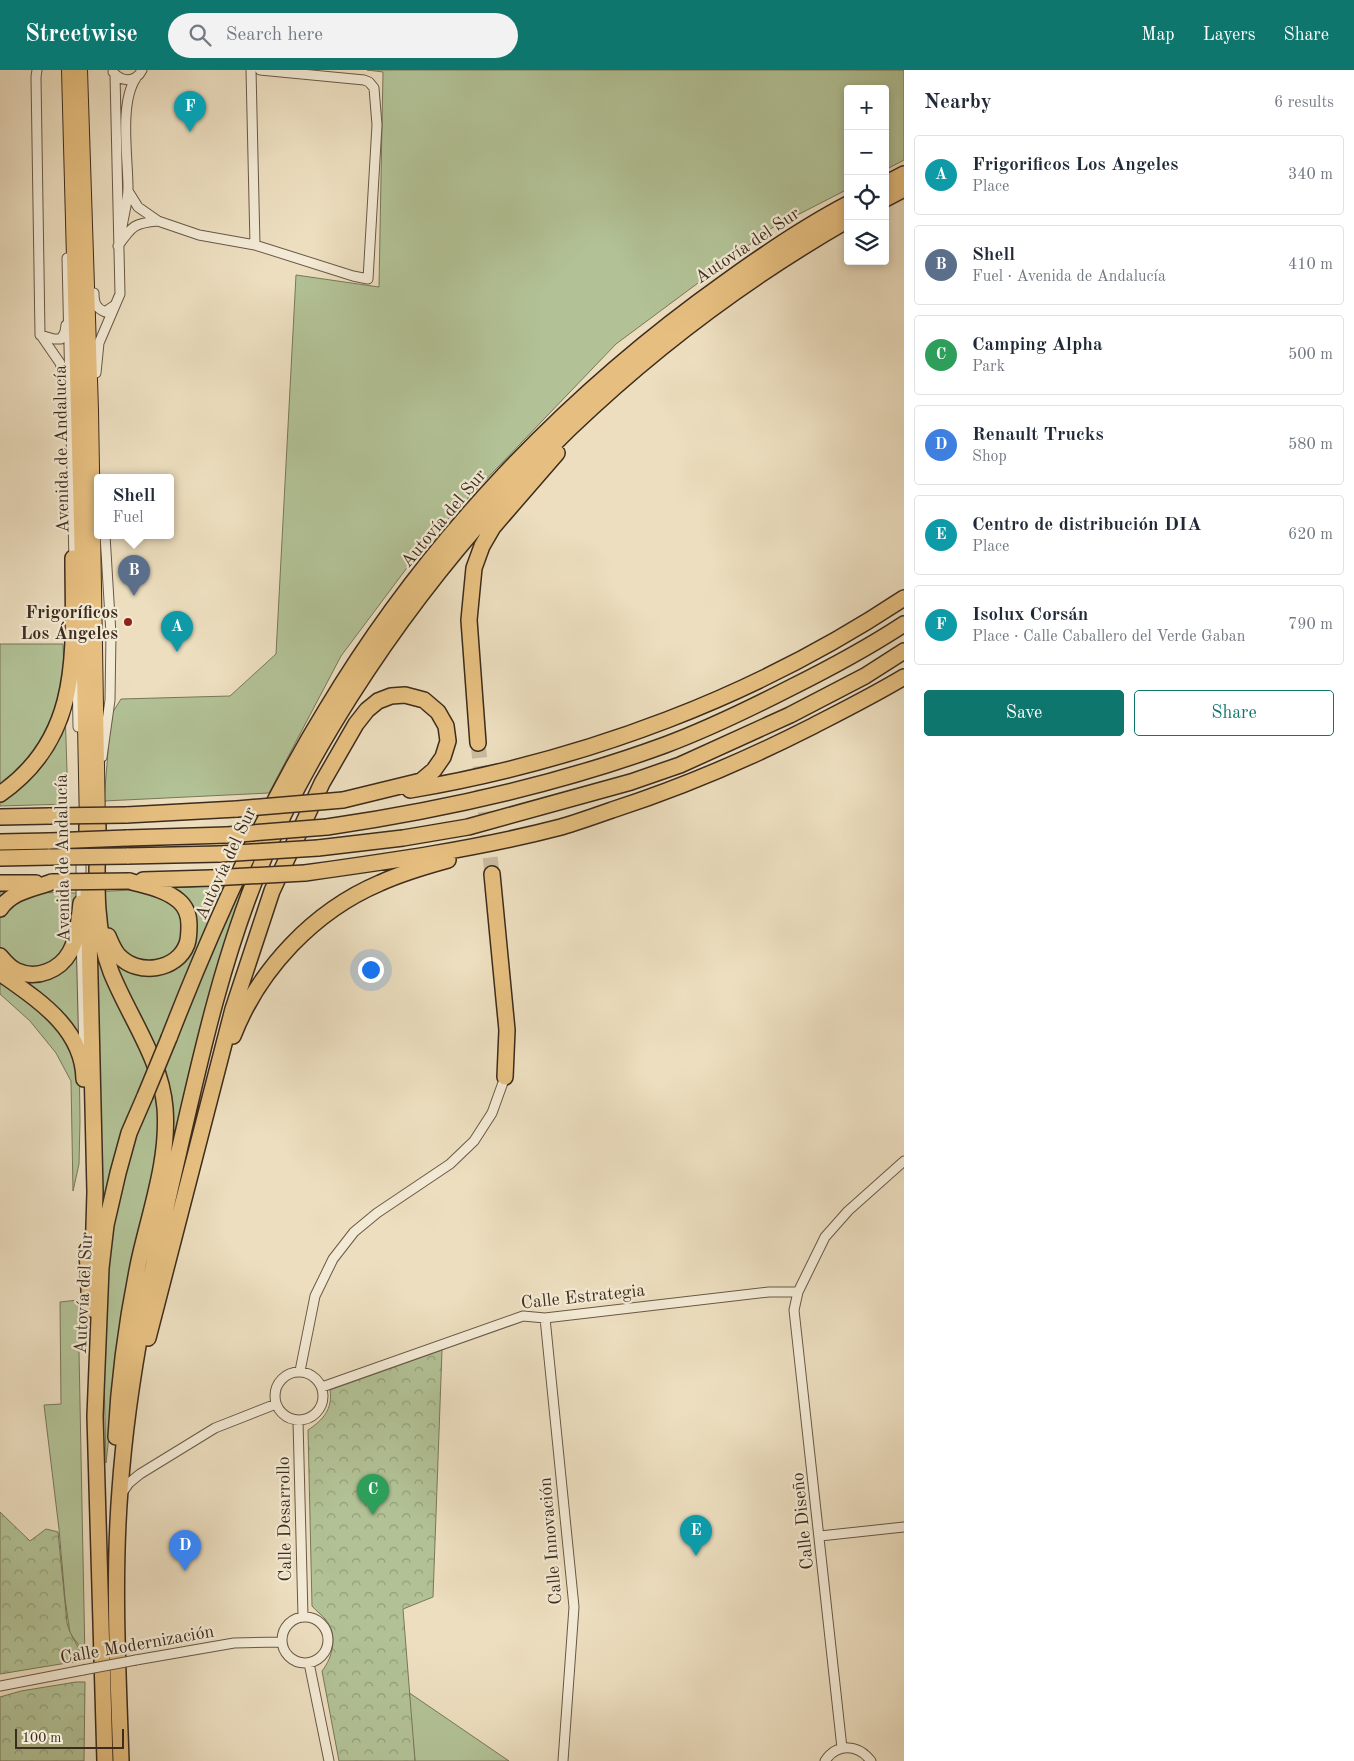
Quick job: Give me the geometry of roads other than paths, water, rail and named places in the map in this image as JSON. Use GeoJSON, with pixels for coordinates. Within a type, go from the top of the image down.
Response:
{"type":"FeatureCollection","features":[{"type":"Feature","properties":{"kind":"highway"},"geometry":{"type":"LineString","coordinates":[[889,182],[904,174]]}},
{"type":"Feature","properties":{"kind":"highway"},"geometry":{"type":"LineString","coordinates":[[889,197],[904,188]]}},
{"type":"Feature","properties":{"kind":"highway","name":"Autovía del Sur"},"geometry":{"type":"LineString","coordinates":[[105,1761],[95,1416],[100,1268],[106,1225],[129,1133],[229,896],[264,822],[326,708],[376,633],[459,525],[534,443],[588,391],[645,342],[699,300],[749,265],[844,206]]}},
{"type":"Feature","properties":{"kind":"highway","name":"Autovía del Sur"},"geometry":{"type":"LineString","coordinates":[[121,1761],[116,1596],[120,1496],[122,1469],[145,1306],[164,1213],[206,1035],[242,913],[261,864],[283,816],[316,753],[395,630],[440,570],[517,480],[590,408],[673,339],[752,279],[844,222]]}},
{"type":"Feature","properties":{"kind":"highway"},"geometry":{"type":"LineString","coordinates":[[478,742],[469,620],[474,568],[482,546],[493,527],[563,447],[639,367]]}},
{"type":"Feature","properties":{"kind":"highway"},"geometry":{"type":"LineString","coordinates":[[0,794],[17,782],[40,758],[58,724],[68,694],[73,649],[73,558]]}},
{"type":"Feature","properties":{"kind":"highway"},"geometry":{"type":"LineString","coordinates":[[0,817],[126,815],[237,809],[343,800],[460,782],[544,762],[634,733],[705,705],[765,677],[844,636],[904,598]]}},
{"type":"Feature","properties":{"kind":"highway"},"geometry":{"type":"LineString","coordinates":[[816,675],[904,615]]}},
{"type":"Feature","properties":{"kind":"highway"},"geometry":{"type":"LineString","coordinates":[[0,842],[227,835],[327,827],[400,816],[460,804],[543,783],[615,762],[666,744],[756,705],[816,675],[904,624]]}},
{"type":"Feature","properties":{"kind":"highway"},"geometry":{"type":"LineString","coordinates":[[0,858],[220,854],[318,848],[403,838],[468,827],[631,782],[680,765],[790,716],[865,676],[904,651]]}},
{"type":"Feature","properties":{"kind":"highway"},"geometry":{"type":"LineString","coordinates":[[0,884],[129,881],[305,873],[499,842],[563,826],[690,782],[764,751],[904,677]]}},
{"type":"Feature","properties":{"kind":"highway"},"geometry":{"type":"LineString","coordinates":[[122,1469],[130,1447],[140,1378],[150,1329],[233,1009],[272,891],[322,784],[356,724],[367,710],[378,701],[391,696],[405,695],[424,700],[438,712],[446,726],[448,741],[444,757],[434,770],[420,780],[343,800]]}},
{"type":"Feature","properties":{"kind":"highway"},"geometry":{"type":"LineString","coordinates":[[92,826],[103,869],[104,921],[111,944],[118,955],[127,963],[136,967],[144,969],[167,965],[182,953],[187,944],[189,917],[186,908],[168,893],[129,881]]}},
{"type":"Feature","properties":{"kind":"highway"},"geometry":{"type":"LineString","coordinates":[[91,1325],[95,1192],[92,826]]}},
{"type":"Feature","properties":{"kind":"highway"},"geometry":{"type":"LineString","coordinates":[[92,826],[102,941],[111,971],[158,1074],[165,1107],[166,1129],[160,1168],[139,1261],[125,1339],[113,1487],[116,1596]]}},
{"type":"Feature","properties":{"kind":"highway"},"geometry":{"type":"LineString","coordinates":[[214,1086],[237,1025],[264,978],[288,948],[316,922],[345,902],[380,883],[499,842]]}},
{"type":"Feature","properties":{"kind":"highway"},"geometry":{"type":"LineString","coordinates":[[492,874],[507,1030],[505,1077]]}},
{"type":"Feature","properties":{"kind":"highway"},"geometry":{"type":"LineString","coordinates":[[0,909],[12,897],[24,890],[52,882]]}},
{"type":"Feature","properties":{"kind":"highway"},"geometry":{"type":"LineString","coordinates":[[0,956],[18,972],[34,974],[51,971],[62,964],[71,951],[77,934],[81,902]]}},
{"type":"Feature","properties":{"kind":"highway"},"geometry":{"type":"LineString","coordinates":[[0,973],[38,1000],[60,1020],[71,1036],[84,1068],[87,1246],[95,1416]]}},
{"type":"Feature","properties":{"kind":"main road","name":"Avenida de Andalucía"},"geometry":{"type":"LineString","coordinates":[[69,70],[92,826]]}},
{"type":"Feature","properties":{"kind":"main road","name":"Avenida de Andalucía"},"geometry":{"type":"LineString","coordinates":[[80,70],[95,474]]}},
{"type":"Feature","properties":{"kind":"main road","name":"Avenida de Andalucía"},"geometry":{"type":"LineString","coordinates":[[92,826],[97,795],[95,539]]}},
{"type":"Feature","properties":{"kind":"street"},"geometry":{"type":"LineString","coordinates":[[37,70],[40,334],[60,363],[71,398]]}},
{"type":"Feature","properties":{"kind":"street"},"geometry":{"type":"LineString","coordinates":[[40,334],[54,340],[61,340],[65,332],[68,290],[66,159],[69,70]]}},
{"type":"Feature","properties":{"kind":"street"},"geometry":{"type":"LineString","coordinates":[[251,70],[255,245]]}},
{"type":"Feature","properties":{"kind":"street"},"geometry":{"type":"LineString","coordinates":[[128,191],[138,207],[158,221],[199,234],[255,245],[368,280],[378,125],[374,88],[369,82],[364,80],[260,70]]}},
{"type":"Feature","properties":{"kind":"street"},"geometry":{"type":"LineString","coordinates":[[113,72],[125,80],[141,72]]}},
{"type":"Feature","properties":{"kind":"street"},"geometry":{"type":"LineString","coordinates":[[91,410],[99,343],[120,294],[113,72]]}},
{"type":"Feature","properties":{"kind":"street"},"geometry":{"type":"LineString","coordinates":[[118,247],[128,191],[126,103],[131,85],[141,72]]}},
{"type":"Feature","properties":{"kind":"street"},"geometry":{"type":"LineString","coordinates":[[84,184],[92,219],[94,302],[98,309],[105,312],[117,303]]}},
{"type":"Feature","properties":{"kind":"street"},"geometry":{"type":"LineString","coordinates":[[118,247],[133,226],[145,222],[158,221]]}},
{"type":"Feature","properties":{"kind":"street","name":"Avenida de Andalucía"},"geometry":{"type":"LineString","coordinates":[[68,290],[81,828],[84,1068]]}},
{"type":"Feature","properties":{"kind":"street"},"geometry":{"type":"LineString","coordinates":[[95,380],[95,474]]}},
{"type":"Feature","properties":{"kind":"street"},"geometry":{"type":"LineString","coordinates":[[97,795],[110,700],[111,634],[105,539]]}},
{"type":"Feature","properties":{"kind":"street"},"geometry":{"type":"LineString","coordinates":[[300,1371],[315,1296],[333,1259],[354,1232],[377,1213],[450,1164],[474,1141],[492,1113],[505,1077]]}},
{"type":"Feature","properties":{"kind":"street","name":"Calle Diseño"},"geometry":{"type":"LineString","coordinates":[[842,1748],[794,1310],[798,1292],[825,1237],[848,1211],[904,1160]]}},
{"type":"Feature","properties":{"kind":"street","name":"Calle Estrategia"},"geometry":{"type":"LineString","coordinates":[[322,1387],[523,1316],[545,1318],[769,1292],[798,1292]]}},
{"type":"Feature","properties":{"kind":"street","name":"Calle Innovación"},"geometry":{"type":"LineString","coordinates":[[545,1318],[574,1607],[563,1761]]}},
{"type":"Feature","properties":{"kind":"street"},"geometry":{"type":"LineString","coordinates":[[300,1371],[310,1374],[317,1378],[322,1387],[322,1403],[318,1412],[309,1418],[298,1421],[286,1418],[276,1404],[277,1387],[281,1379],[291,1373],[300,1371]]}},
{"type":"Feature","properties":{"kind":"street"},"geometry":{"type":"LineString","coordinates":[[120,1496],[129,1483],[140,1474],[215,1428],[276,1404]]}},
{"type":"Feature","properties":{"kind":"street","name":"Calle Desarrollo"},"geometry":{"type":"LineString","coordinates":[[298,1421],[303,1616]]}},
{"type":"Feature","properties":{"kind":"street"},"geometry":{"type":"LineString","coordinates":[[820,1536],[904,1527]]}},
{"type":"Feature","properties":{"kind":"street"},"geometry":{"type":"LineString","coordinates":[[303,1616],[318,1620],[328,1633],[329,1641],[323,1656],[309,1663],[293,1660],[287,1655],[281,1642],[285,1627],[290,1622],[303,1616]]}},
{"type":"Feature","properties":{"kind":"street","name":"Calle Modernización"},"geometry":{"type":"LineString","coordinates":[[0,1686],[234,1643],[281,1642]]}},
{"type":"Feature","properties":{"kind":"street"},"geometry":{"type":"LineString","coordinates":[[309,1663],[329,1761]]}},
{"type":"Feature","properties":{"kind":"street"},"geometry":{"type":"LineString","coordinates":[[825,1761],[830,1755],[842,1748],[850,1747],[866,1754],[871,1761]]}},
{"type":"Feature","properties":{"kind":"tunnel"},"geometry":{"type":"LineString","coordinates":[[478,743],[492,874]]}},
{"type":"Feature","properties":{"kind":"place","name":"Isolux Corsán"},"geometry":{"type":"Point","coordinates":[190,132]}},
{"type":"Feature","properties":{"kind":"place","name":"Shell"},"geometry":{"type":"Point","coordinates":[134,596]}},
{"type":"Feature","properties":{"kind":"place","name":"Frigoríficos Los Ángeles"},"geometry":{"type":"Point","coordinates":[128,622]}},
{"type":"Feature","properties":{"kind":"place","name":"Frigorificos Los Angeles"},"geometry":{"type":"Point","coordinates":[177,652]}},
{"type":"Feature","properties":{"kind":"place","name":"Camping Alpha"},"geometry":{"type":"Point","coordinates":[373,1515]}},
{"type":"Feature","properties":{"kind":"place","name":"Centro de distribución DIA"},"geometry":{"type":"Point","coordinates":[696,1556]}},
{"type":"Feature","properties":{"kind":"place","name":"Renault Trucks"},"geometry":{"type":"Point","coordinates":[185,1571]}}]}
